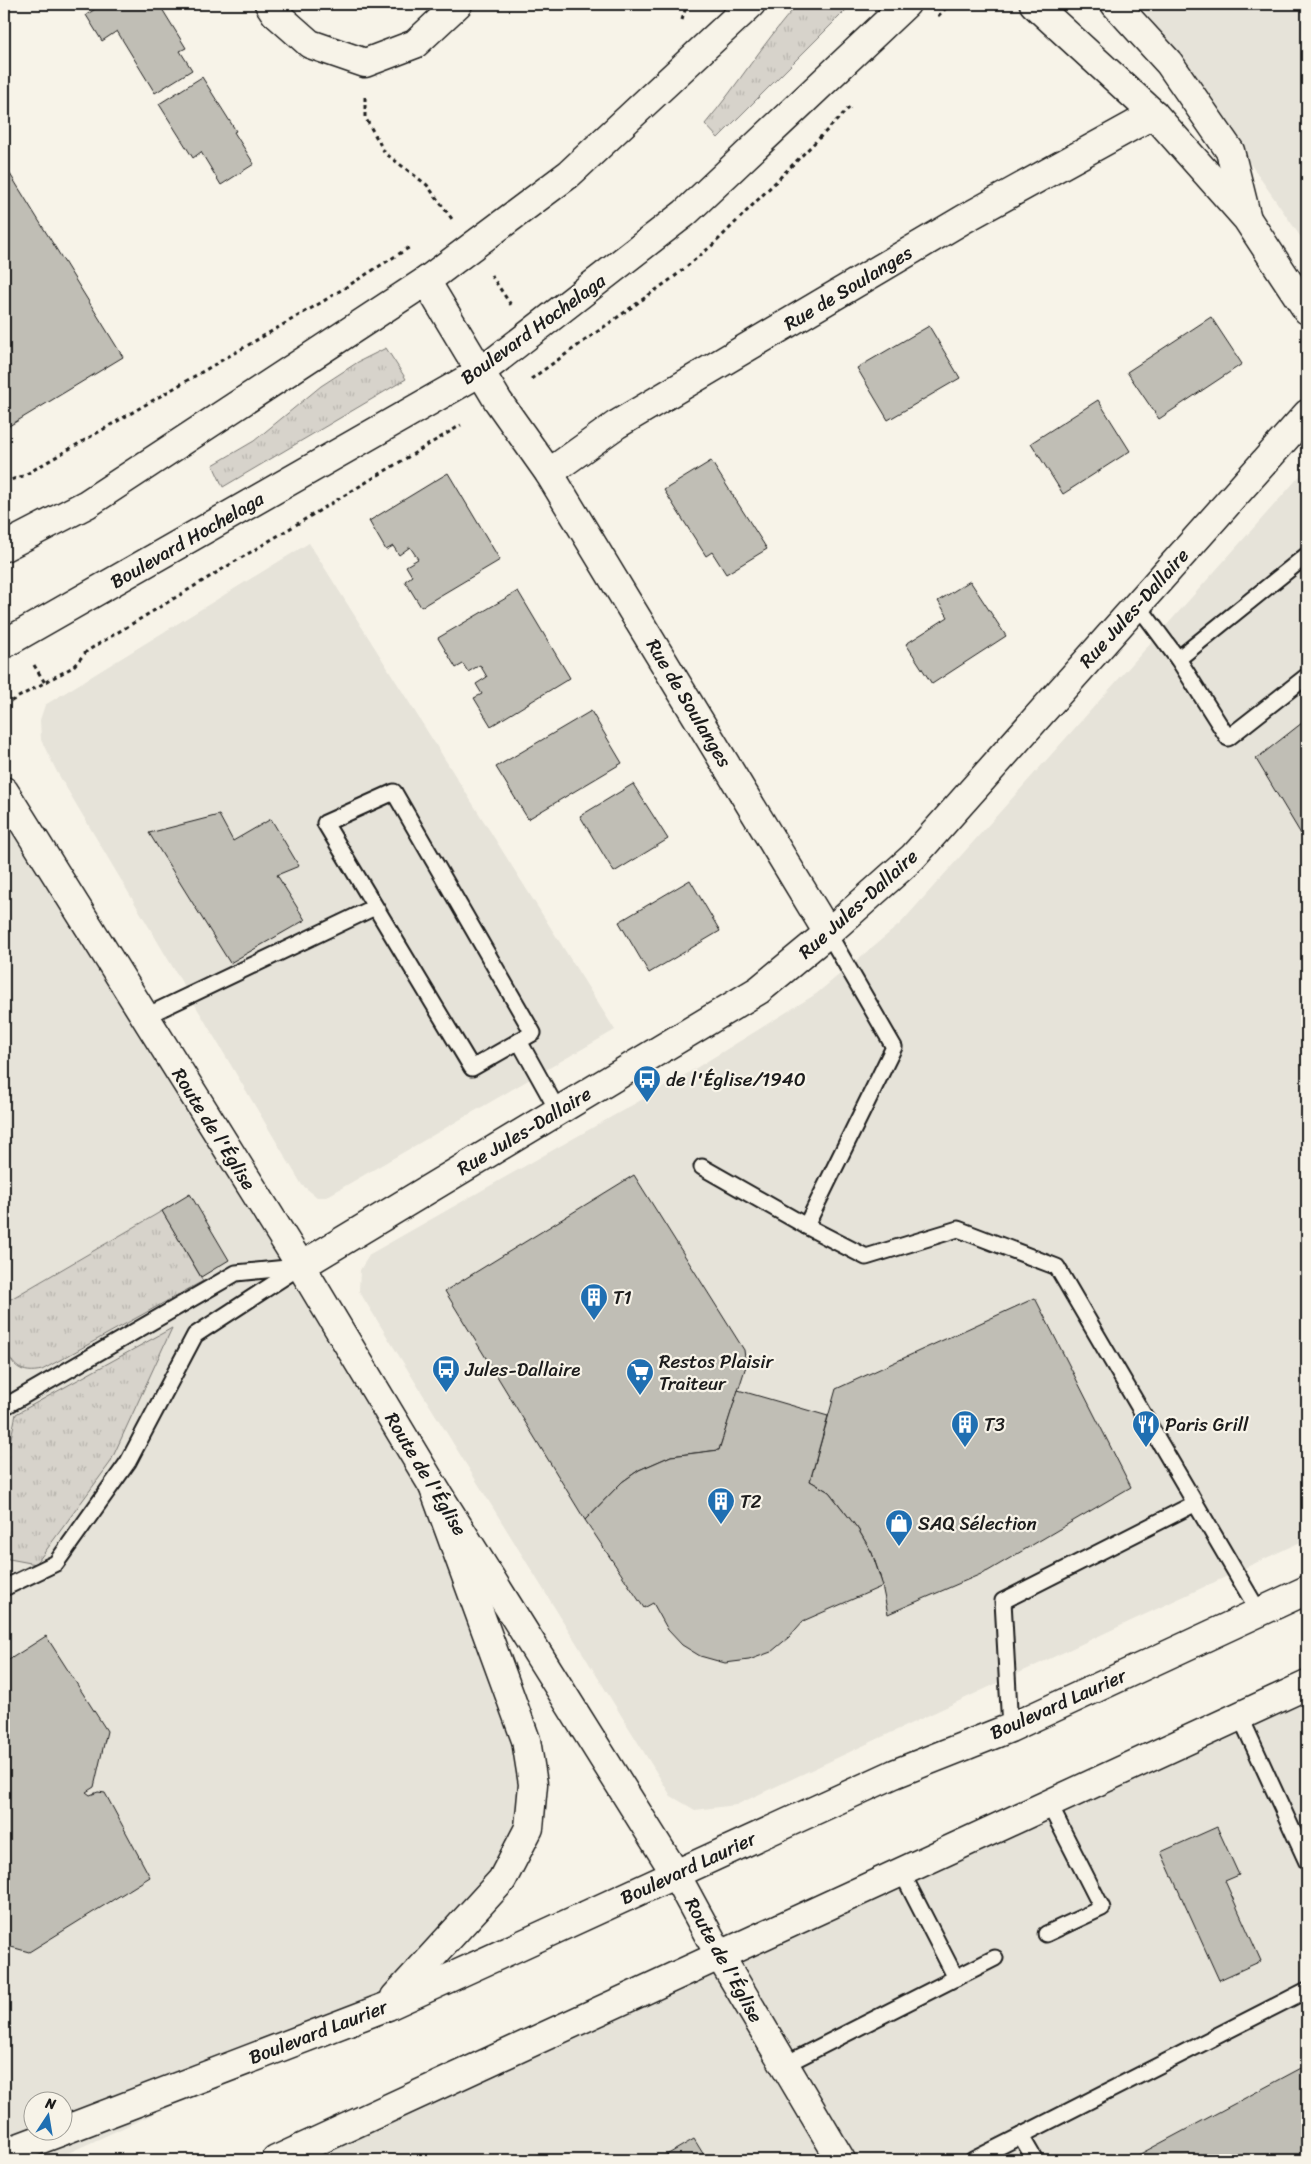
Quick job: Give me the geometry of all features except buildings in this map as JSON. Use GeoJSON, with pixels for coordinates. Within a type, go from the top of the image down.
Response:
{"type":"FeatureCollection","features":[{"type":"Feature","properties":{"kind":"main road"},"geometry":{"type":"LineString","coordinates":[[269,4],[275,13],[310,44],[364,63],[415,44],[458,4]]}},
{"type":"Feature","properties":{"kind":"main road"},"geometry":{"type":"LineString","coordinates":[[4,547],[87,504],[426,281],[473,247],[570,174],[751,4]]}},
{"type":"Feature","properties":{"kind":"main road","name":"Boulevard Hochelaga"},"geometry":{"type":"LineString","coordinates":[[4,644],[482,371],[685,213],[906,4]]}},
{"type":"Feature","properties":{"kind":"main road"},"geometry":{"type":"LineString","coordinates":[[1034,4],[1154,114],[1247,219],[1307,310]]}},
{"type":"Feature","properties":{"kind":"main road"},"geometry":{"type":"LineString","coordinates":[[1115,4],[1169,63],[1230,151],[1247,219]]}},
{"type":"Feature","properties":{"kind":"main road","name":"Rue de Soulanges"},"geometry":{"type":"LineString","coordinates":[[549,473],[616,425],[964,219],[1154,114]]}},
{"type":"Feature","properties":{"kind":"main road","name":"Rue de Soulanges"},"geometry":{"type":"LineString","coordinates":[[426,281],[482,371],[498,401],[549,473],[828,933]]}},
{"type":"Feature","properties":{"kind":"main road","name":"Rue Jules-Dallaire"},"geometry":{"type":"LineString","coordinates":[[301,1266],[759,990],[828,933],[913,857],[1307,414]]}},
{"type":"Feature","properties":{"kind":"main road","name":"Route de l'Église"},"geometry":{"type":"LineString","coordinates":[[4,791],[301,1266],[433,1486],[675,1873],[720,1956],[841,2160]]}},
{"type":"Feature","properties":{"kind":"main road"},"geometry":{"type":"LineString","coordinates":[[388,2006],[502,1880],[528,1828],[533,1784],[526,1740],[433,1486]]}},
{"type":"Feature","properties":{"kind":"main road","name":"Boulevard Laurier"},"geometry":{"type":"LineString","coordinates":[[72,2127],[388,2006],[894,1774],[1010,1728],[1307,1590]]}},
{"type":"Feature","properties":{"kind":"main road"},"geometry":{"type":"LineString","coordinates":[[276,2160],[1307,1685]]}},
{"type":"Feature","properties":{"kind":"main road","name":"Boulevard Laurier"},"geometry":{"type":"LineString","coordinates":[[4,2153],[32,2142]]}},
{"type":"Feature","properties":{"kind":"lane"},"geometry":{"type":"LineString","coordinates":[[1178,659],[1307,555]]}},
{"type":"Feature","properties":{"kind":"lane"},"geometry":{"type":"LineString","coordinates":[[1137,604],[1178,659],[1228,738],[1307,676]]}},
{"type":"Feature","properties":{"kind":"lane"},"geometry":{"type":"LineString","coordinates":[[394,792],[533,1034],[519,1042],[472,1068],[324,823],[394,792]]}},
{"type":"Feature","properties":{"kind":"lane"},"geometry":{"type":"LineString","coordinates":[[144,1017],[375,907]]}},
{"type":"Feature","properties":{"kind":"lane"},"geometry":{"type":"LineString","coordinates":[[806,1226],[894,1047],[828,933]]}},
{"type":"Feature","properties":{"kind":"lane"},"geometry":{"type":"LineString","coordinates":[[519,1042],[558,1111]]}},
{"type":"Feature","properties":{"kind":"lane"},"geometry":{"type":"LineString","coordinates":[[702,1167],[806,1226],[866,1256],[958,1229],[1057,1267],[1194,1504],[1259,1612]]}},
{"type":"Feature","properties":{"kind":"lane"},"geometry":{"type":"LineString","coordinates":[[4,1407],[236,1273],[301,1266]]}},
{"type":"Feature","properties":{"kind":"lane"},"geometry":{"type":"LineString","coordinates":[[4,1588],[56,1563],[128,1462],[195,1336],[301,1266]]}},
{"type":"Feature","properties":{"kind":"lane"},"geometry":{"type":"LineString","coordinates":[[1010,1728],[1003,1601],[1194,1504]]}},
{"type":"Feature","properties":{"kind":"lane"},"geometry":{"type":"LineString","coordinates":[[1240,1716],[1307,1862]]}},
{"type":"Feature","properties":{"kind":"lane"},"geometry":{"type":"LineString","coordinates":[[1046,1934],[1102,1908],[1049,1804]]}},
{"type":"Feature","properties":{"kind":"lane"},"geometry":{"type":"LineString","coordinates":[[901,1871],[956,1978]]}},
{"type":"Feature","properties":{"kind":"lane"},"geometry":{"type":"LineString","coordinates":[[784,2065],[995,1958]]}},
{"type":"Feature","properties":{"kind":"lane"},"geometry":{"type":"LineString","coordinates":[[973,2160],[1307,1990]]}},
{"type":"Feature","properties":{"kind":"lane"},"geometry":{"type":"LineString","coordinates":[[1021,2136],[1035,2160]]}},
{"type":"Feature","properties":{"kind":"path"},"geometry":{"type":"LineString","coordinates":[[679,26],[687,4]]}},
{"type":"Feature","properties":{"kind":"path"},"geometry":{"type":"LineString","coordinates":[[364,63],[365,117],[385,153],[427,185],[473,247],[530,335],[552,365]]}},
{"type":"Feature","properties":{"kind":"path"},"geometry":{"type":"LineString","coordinates":[[445,224],[460,214]]}},
{"type":"Feature","properties":{"kind":"path"},"geometry":{"type":"LineString","coordinates":[[4,482],[23,476],[322,302],[415,244]]}},
{"type":"Feature","properties":{"kind":"shaded area"},"geometry":{"type":"Polygon","coordinates":[[[1140,4],[1307,4],[1307,246],[1140,4]]]}},
{"type":"Feature","properties":{"kind":"shaded area"},"geometry":{"type":"Polygon","coordinates":[[[1307,468],[1307,1539],[736,1805],[695,1810],[671,1796],[359,1291],[360,1270],[370,1254],[680,1078],[816,994],[900,924],[1307,468]]]}},
{"type":"Feature","properties":{"kind":"shaded area"},"geometry":{"type":"Polygon","coordinates":[[[309,543],[615,1030],[326,1197],[317,1197],[302,1185],[57,772],[41,740],[40,720],[45,705],[309,543]]]}},
{"type":"Feature","properties":{"kind":"shaded area"},"geometry":{"type":"Polygon","coordinates":[[[4,791],[433,1486],[526,1740],[529,1828],[388,2006],[53,2160],[4,2160],[4,791]]]}},
{"type":"Feature","properties":{"kind":"shaded area"},"geometry":{"type":"Polygon","coordinates":[[[1307,1684],[1307,2160],[276,2160],[1307,1684]]]}},
{"type":"Feature","properties":{"kind":"green space"},"geometry":{"type":"Polygon","coordinates":[[[798,4],[852,4],[718,138],[705,124],[798,4]]]}},
{"type":"Feature","properties":{"kind":"green space"},"geometry":{"type":"Polygon","coordinates":[[[386,348],[406,379],[223,487],[213,465],[254,441],[321,386],[358,362],[386,348]]]}},
{"type":"Feature","properties":{"kind":"green space"},"geometry":{"type":"Polygon","coordinates":[[[162,1211],[203,1281],[42,1370],[28,1371],[18,1368],[7,1350],[4,1303],[162,1211]]]}},
{"type":"Feature","properties":{"kind":"green space"},"geometry":{"type":"Polygon","coordinates":[[[172,1328],[110,1463],[36,1564],[4,1558],[4,1471],[16,1414],[172,1328]]]}},
{"type":"Feature","properties":{"kind":"place","name":"de l'Église/1940"},"geometry":{"type":"Point","coordinates":[647,1103]}},
{"type":"Feature","properties":{"kind":"place","name":"T1"},"geometry":{"type":"Point","coordinates":[594,1321]}},
{"type":"Feature","properties":{"kind":"place","name":"Jules-Dallaire"},"geometry":{"type":"Point","coordinates":[446,1393]}},
{"type":"Feature","properties":{"kind":"place","name":"Restos Plaisir Traiteur"},"geometry":{"type":"Point","coordinates":[640,1396]}},
{"type":"Feature","properties":{"kind":"place","name":"T3"},"geometry":{"type":"Point","coordinates":[965,1448]}},
{"type":"Feature","properties":{"kind":"place","name":"Paris Grill"},"geometry":{"type":"Point","coordinates":[1146,1448]}},
{"type":"Feature","properties":{"kind":"place","name":"T2"},"geometry":{"type":"Point","coordinates":[721,1525]}},
{"type":"Feature","properties":{"kind":"place","name":"SAQ Sélection"},"geometry":{"type":"Point","coordinates":[899,1547]}}]}
